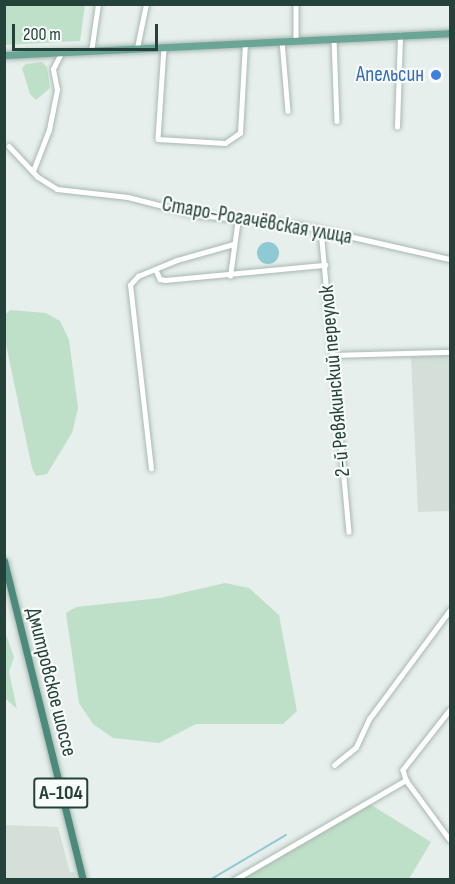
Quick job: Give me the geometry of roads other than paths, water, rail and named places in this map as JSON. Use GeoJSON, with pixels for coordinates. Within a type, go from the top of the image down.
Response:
{"type":"FeatureCollection","features":[{"type":"Feature","properties":{"kind":"highway","name":"Дмитровское шоссе"},"geometry":{"type":"LineString","coordinates":[[4,561],[83,879]]}},
{"type":"Feature","properties":{"kind":"main road"},"geometry":{"type":"LineString","coordinates":[[4,55],[450,33]]}},
{"type":"Feature","properties":{"kind":"street"},"geometry":{"type":"LineString","coordinates":[[91,52],[98,4]]}},
{"type":"Feature","properties":{"kind":"street"},"geometry":{"type":"LineString","coordinates":[[137,49],[146,4]]}},
{"type":"Feature","properties":{"kind":"street"},"geometry":{"type":"LineString","coordinates":[[296,4],[296,40]]}},
{"type":"Feature","properties":{"kind":"street"},"geometry":{"type":"LineString","coordinates":[[397,127],[400,35]]}},
{"type":"Feature","properties":{"kind":"street"},"geometry":{"type":"LineString","coordinates":[[334,39],[337,121]]}},
{"type":"Feature","properties":{"kind":"street"},"geometry":{"type":"LineString","coordinates":[[282,41],[288,111]]}},
{"type":"Feature","properties":{"kind":"street"},"geometry":{"type":"LineString","coordinates":[[164,48],[159,141],[225,142],[240,133],[245,44]]}},
{"type":"Feature","properties":{"kind":"street"},"geometry":{"type":"LineString","coordinates":[[33,171],[50,130],[57,90],[53,69],[61,53]]}},
{"type":"Feature","properties":{"kind":"street","name":"Старо-Рогачёвская улица"},"geometry":{"type":"LineString","coordinates":[[9,146],[45,183],[65,191],[129,197],[183,213],[321,230],[450,259]]}},
{"type":"Feature","properties":{"kind":"street"},"geometry":{"type":"LineString","coordinates":[[230,276],[238,218]]}},
{"type":"Feature","properties":{"kind":"street","name":"2-й Ревякинский переулок"},"geometry":{"type":"LineString","coordinates":[[321,230],[349,532]]}},
{"type":"Feature","properties":{"kind":"street"},"geometry":{"type":"LineString","coordinates":[[151,469],[130,285],[138,276],[177,260],[234,244]]}},
{"type":"Feature","properties":{"kind":"street"},"geometry":{"type":"LineString","coordinates":[[156,270],[160,279],[165,280],[230,276],[325,265]]}},
{"type":"Feature","properties":{"kind":"street"},"geometry":{"type":"LineString","coordinates":[[332,356],[450,352]]}},
{"type":"Feature","properties":{"kind":"street"},"geometry":{"type":"LineString","coordinates":[[334,765],[356,747],[369,719],[450,610]]}},
{"type":"Feature","properties":{"kind":"street"},"geometry":{"type":"LineString","coordinates":[[450,710],[406,764],[406,780],[450,840]]}},
{"type":"Feature","properties":{"kind":"street"},"geometry":{"type":"LineString","coordinates":[[234,879],[242,878],[406,780]]}},
{"type":"Feature","properties":{"kind":"water"},"geometry":{"type":"Polygon","coordinates":[[[268,242],[276,245],[279,253],[276,261],[268,264],[260,261],[257,253],[260,245],[268,242]]]}},
{"type":"Feature","properties":{"kind":"waterway"},"geometry":{"type":"LineString","coordinates":[[210,880],[286,835]]}},
{"type":"Feature","properties":{"kind":"place","name":"Апельсин"},"geometry":{"type":"Point","coordinates":[436,75]}}]}
